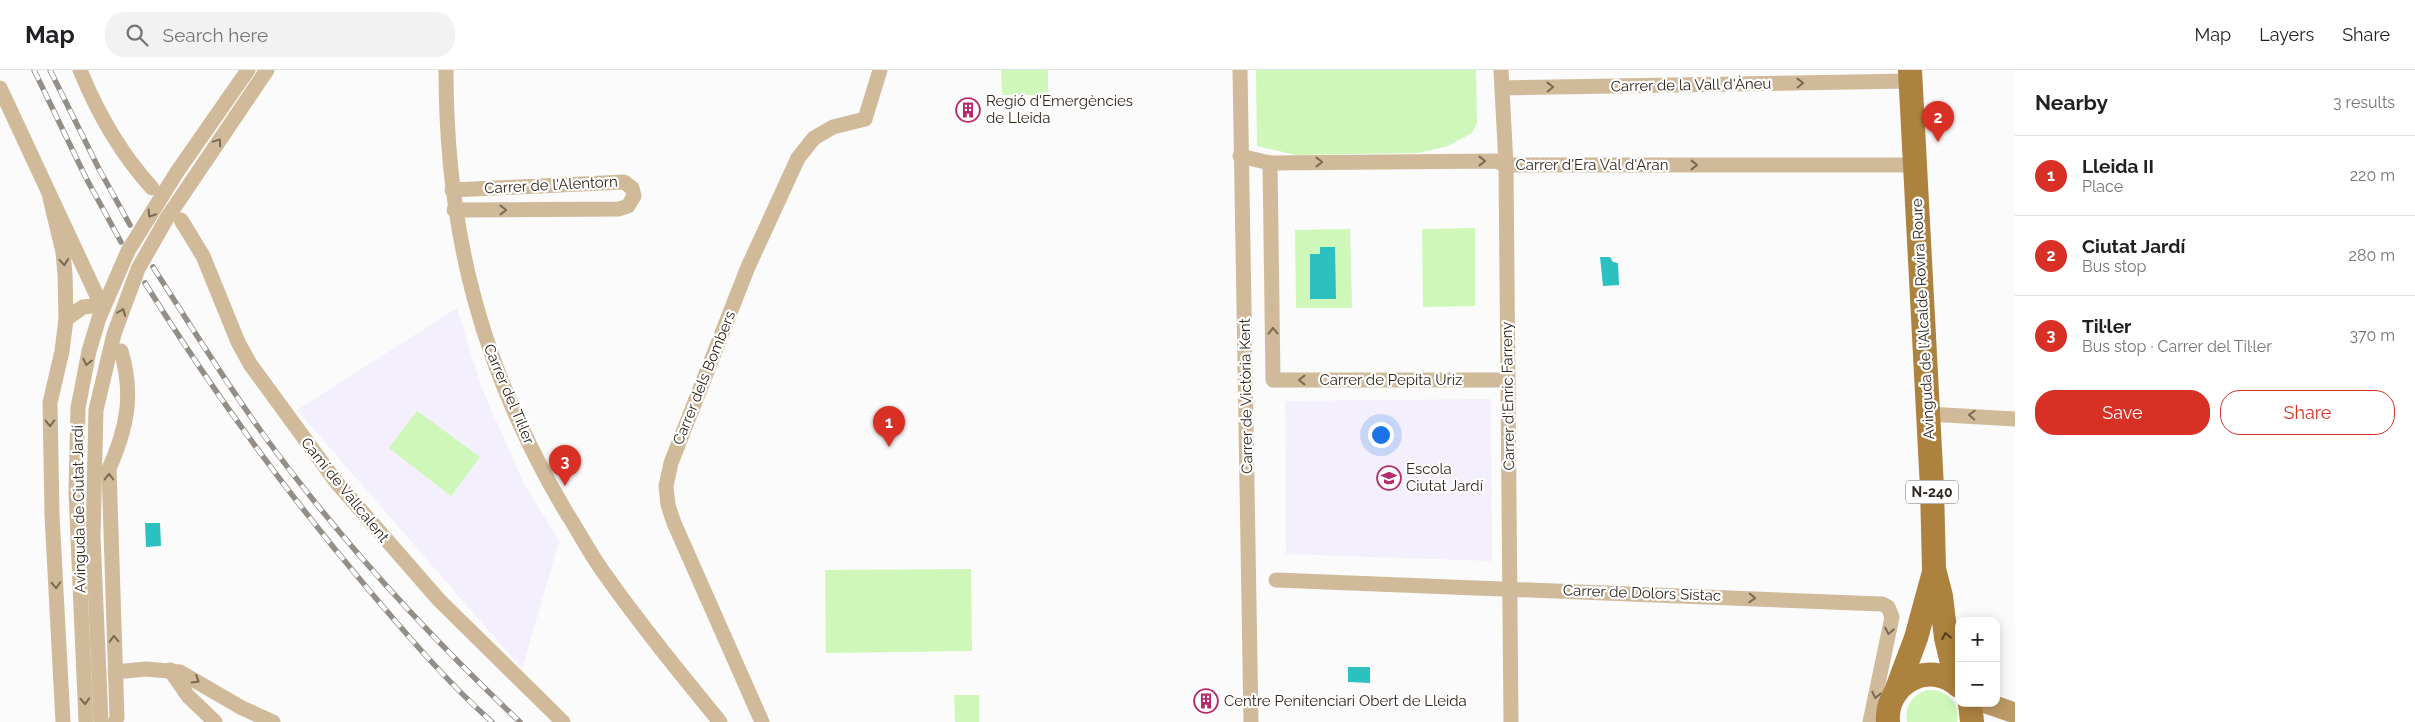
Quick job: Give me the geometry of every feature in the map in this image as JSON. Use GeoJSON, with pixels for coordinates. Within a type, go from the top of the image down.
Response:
{"type":"FeatureCollection","features":[{"type":"Feature","properties":{"kind":"main road","name":"Avinguda de l'Alcalde Rovira Roure"},"geometry":{"type":"LineString","coordinates":[[1910,76],[1916,165],[1934,569],[1941,596],[1946,638],[1955,673]]}},
{"type":"Feature","properties":{"kind":"main road","name":"Avinguda de l'Alcalde Rovira Roure"},"geometry":{"type":"LineString","coordinates":[[1888,710],[1916,638],[1934,569]]}},
{"type":"Feature","properties":{"kind":"main road","name":"N-240"},"geometry":{"type":"LineString","coordinates":[[1888,710],[1906,682],[1921,675],[1937,675],[1955,684]]}},
{"type":"Feature","properties":{"kind":"main road"},"geometry":{"type":"LineString","coordinates":[[1970,707],[1972,722]]}},
{"type":"Feature","properties":{"kind":"street"},"geometry":{"type":"LineString","coordinates":[[80,70],[99,113],[118,146],[152,188]]}},
{"type":"Feature","properties":{"kind":"street","name":"Avinguda de Ciutat Jardí"},"geometry":{"type":"LineString","coordinates":[[86,722],[76,492],[78,408],[87,359],[99,318],[128,251],[177,172],[248,70]]}},
{"type":"Feature","properties":{"kind":"street","name":"Avinguda de Ciutat Jardí"},"geometry":{"type":"LineString","coordinates":[[101,722],[93,537],[96,410],[114,334],[138,269],[167,218],[267,70]]}},
{"type":"Feature","properties":{"kind":"street","name":"Carrer del Til·ler"},"geometry":{"type":"LineString","coordinates":[[446,70],[446,110],[454,210],[465,261],[490,352],[523,433],[554,491],[604,573],[720,722]]}},
{"type":"Feature","properties":{"kind":"street","name":"Carrer dels Bombers"},"geometry":{"type":"LineString","coordinates":[[762,722],[674,523],[668,505],[666,486],[671,463],[685,422],[748,267],[798,158],[814,138],[833,127],[865,119],[880,70]]}},
{"type":"Feature","properties":{"kind":"street","name":"Carrer de Victòria Kent"},"geometry":{"type":"LineString","coordinates":[[1240,70],[1251,722]]}},
{"type":"Feature","properties":{"kind":"street","name":"Carrer d'Enric Farreny"},"geometry":{"type":"LineString","coordinates":[[1501,70],[1506,165],[1511,722]]}},
{"type":"Feature","properties":{"kind":"street","name":"Carrer de la Vall d'Àneu"},"geometry":{"type":"LineString","coordinates":[[1502,88],[1693,77],[1910,76]]}},
{"type":"Feature","properties":{"kind":"street"},"geometry":{"type":"LineString","coordinates":[[0,88],[95,301],[66,319]]}},
{"type":"Feature","properties":{"kind":"street","name":"Carrer d'Era Val d'Aran"},"geometry":{"type":"LineString","coordinates":[[1240,156],[1270,162],[1496,161],[1506,165],[1916,165]]}},
{"type":"Feature","properties":{"kind":"street","name":"Carrer de Victòria Kent"},"geometry":{"type":"LineString","coordinates":[[1270,162],[1273,380]]}},
{"type":"Feature","properties":{"kind":"street","name":"Carrer de l'Alentorn"},"geometry":{"type":"LineString","coordinates":[[452,190],[624,182],[632,188],[634,196],[628,206],[618,209],[454,210]]}},
{"type":"Feature","properties":{"kind":"street"},"geometry":{"type":"LineString","coordinates":[[50,198],[64,252],[66,319],[62,351],[50,403],[52,514],[63,722]]}},
{"type":"Feature","properties":{"kind":"street","name":"Camí de Vallcalent"},"geometry":{"type":"LineString","coordinates":[[181,220],[203,256],[238,342],[250,364],[337,482],[439,600],[563,722]]}},
{"type":"Feature","properties":{"kind":"street"},"geometry":{"type":"LineString","coordinates":[[115,722],[117,718],[108,469],[119,446],[126,419],[128,375],[121,351]]}},
{"type":"Feature","properties":{"kind":"street","name":"Carrer de Pepita Uriz"},"geometry":{"type":"LineString","coordinates":[[1273,380],[1508,380]]}},
{"type":"Feature","properties":{"kind":"street"},"geometry":{"type":"LineString","coordinates":[[1928,414],[2015,419]]}},
{"type":"Feature","properties":{"kind":"street","name":"Carrer de Dolors Sistac"},"geometry":{"type":"LineString","coordinates":[[1276,580],[1882,604],[1888,607],[1892,617],[1870,722]]}},
{"type":"Feature","properties":{"kind":"street"},"geometry":{"type":"LineString","coordinates":[[115,672],[146,669],[180,672],[197,680],[221,697],[273,722]]}},
{"type":"Feature","properties":{"kind":"street"},"geometry":{"type":"LineString","coordinates":[[170,670],[188,696],[215,722]]}},
{"type":"Feature","properties":{"kind":"street"},"geometry":{"type":"LineString","coordinates":[[1998,707],[2015,713]]}},
{"type":"Feature","properties":{"kind":"shaded area"},"geometry":{"type":"Polygon","coordinates":[[[457,308],[481,386],[523,482],[559,541],[522,669],[297,410],[457,308]]]}},
{"type":"Feature","properties":{"kind":"shaded area","name":"Escola Ciutat Jardí"},"geometry":{"type":"Polygon","coordinates":[[[1491,399],[1492,561],[1286,554],[1285,401],[1491,399]]]}},
{"type":"Feature","properties":{"kind":"green space"},"geometry":{"type":"Polygon","coordinates":[[[1001,70],[1048,70],[1048,95],[1002,95],[1001,70]]]}},
{"type":"Feature","properties":{"kind":"green space"},"geometry":{"type":"Polygon","coordinates":[[[1256,70],[1476,70],[1477,123],[1472,133],[1448,146],[1418,153],[1296,155],[1257,146],[1256,70]]]}},
{"type":"Feature","properties":{"kind":"green space"},"geometry":{"type":"Polygon","coordinates":[[[1475,228],[1475,306],[1423,307],[1422,229],[1475,228]]]}},
{"type":"Feature","properties":{"kind":"green space"},"geometry":{"type":"Polygon","coordinates":[[[1350,229],[1352,308],[1296,308],[1295,230],[1350,229]]]}},
{"type":"Feature","properties":{"kind":"green space"},"geometry":{"type":"Polygon","coordinates":[[[417,411],[480,457],[451,496],[389,448],[417,411]]]}},
{"type":"Feature","properties":{"kind":"green space"},"geometry":{"type":"Polygon","coordinates":[[[971,569],[972,651],[826,653],[825,570],[971,569]]]}},
{"type":"Feature","properties":{"kind":"green space"},"geometry":{"type":"Polygon","coordinates":[[[1934,690],[1946,694],[1956,708],[1957,722],[1907,722],[1906,717],[1910,702],[1922,692],[1934,690]]]}},
{"type":"Feature","properties":{"kind":"green space"},"geometry":{"type":"Polygon","coordinates":[[[954,695],[979,695],[979,722],[955,722],[954,695]]]}},
{"type":"Feature","properties":{"kind":"water"},"geometry":{"type":"Polygon","coordinates":[[[1320,247],[1335,247],[1336,299],[1310,299],[1310,254],[1320,254],[1320,247]]]}},
{"type":"Feature","properties":{"kind":"water"},"geometry":{"type":"Polygon","coordinates":[[[1600,257],[1610,257],[1613,262],[1618,263],[1619,285],[1603,286],[1600,257]]]}},
{"type":"Feature","properties":{"kind":"water"},"geometry":{"type":"Polygon","coordinates":[[[145,523],[160,523],[161,546],[146,547],[145,523]]]}},
{"type":"Feature","properties":{"kind":"water"},"geometry":{"type":"Polygon","coordinates":[[[1348,667],[1370,667],[1370,683],[1348,682],[1348,667]]]}},
{"type":"Feature","properties":{"kind":"railway"},"geometry":{"type":"LineString","coordinates":[[34,70],[86,178],[121,242]]}},
{"type":"Feature","properties":{"kind":"railway"},"geometry":{"type":"LineString","coordinates":[[50,70],[99,169],[130,225]]}},
{"type":"Feature","properties":{"kind":"railway"},"geometry":{"type":"LineString","coordinates":[[153,267],[249,414],[292,473],[385,584],[485,689],[520,722]]}},
{"type":"Feature","properties":{"kind":"railway"},"geometry":{"type":"LineString","coordinates":[[145,283],[223,402],[308,515],[413,641],[459,691],[492,722]]}},
{"type":"Feature","properties":{"kind":"place","name":"Regió d'Emergències de Lleida"},"geometry":{"type":"Point","coordinates":[968,110]}},
{"type":"Feature","properties":{"kind":"place","name":"Ciutat Jardí"},"geometry":{"type":"Point","coordinates":[1938,142]}},
{"type":"Feature","properties":{"kind":"place","name":"Lleida II"},"geometry":{"type":"Point","coordinates":[889,447]}},
{"type":"Feature","properties":{"kind":"place","name":"Escola Ciutat Jardí"},"geometry":{"type":"Point","coordinates":[1389,478]}},
{"type":"Feature","properties":{"kind":"place","name":"Til·ler"},"geometry":{"type":"Point","coordinates":[565,486]}},
{"type":"Feature","properties":{"kind":"place","name":"Centre Penitenciari Obert de Lleida"},"geometry":{"type":"Point","coordinates":[1206,701]}}]}
